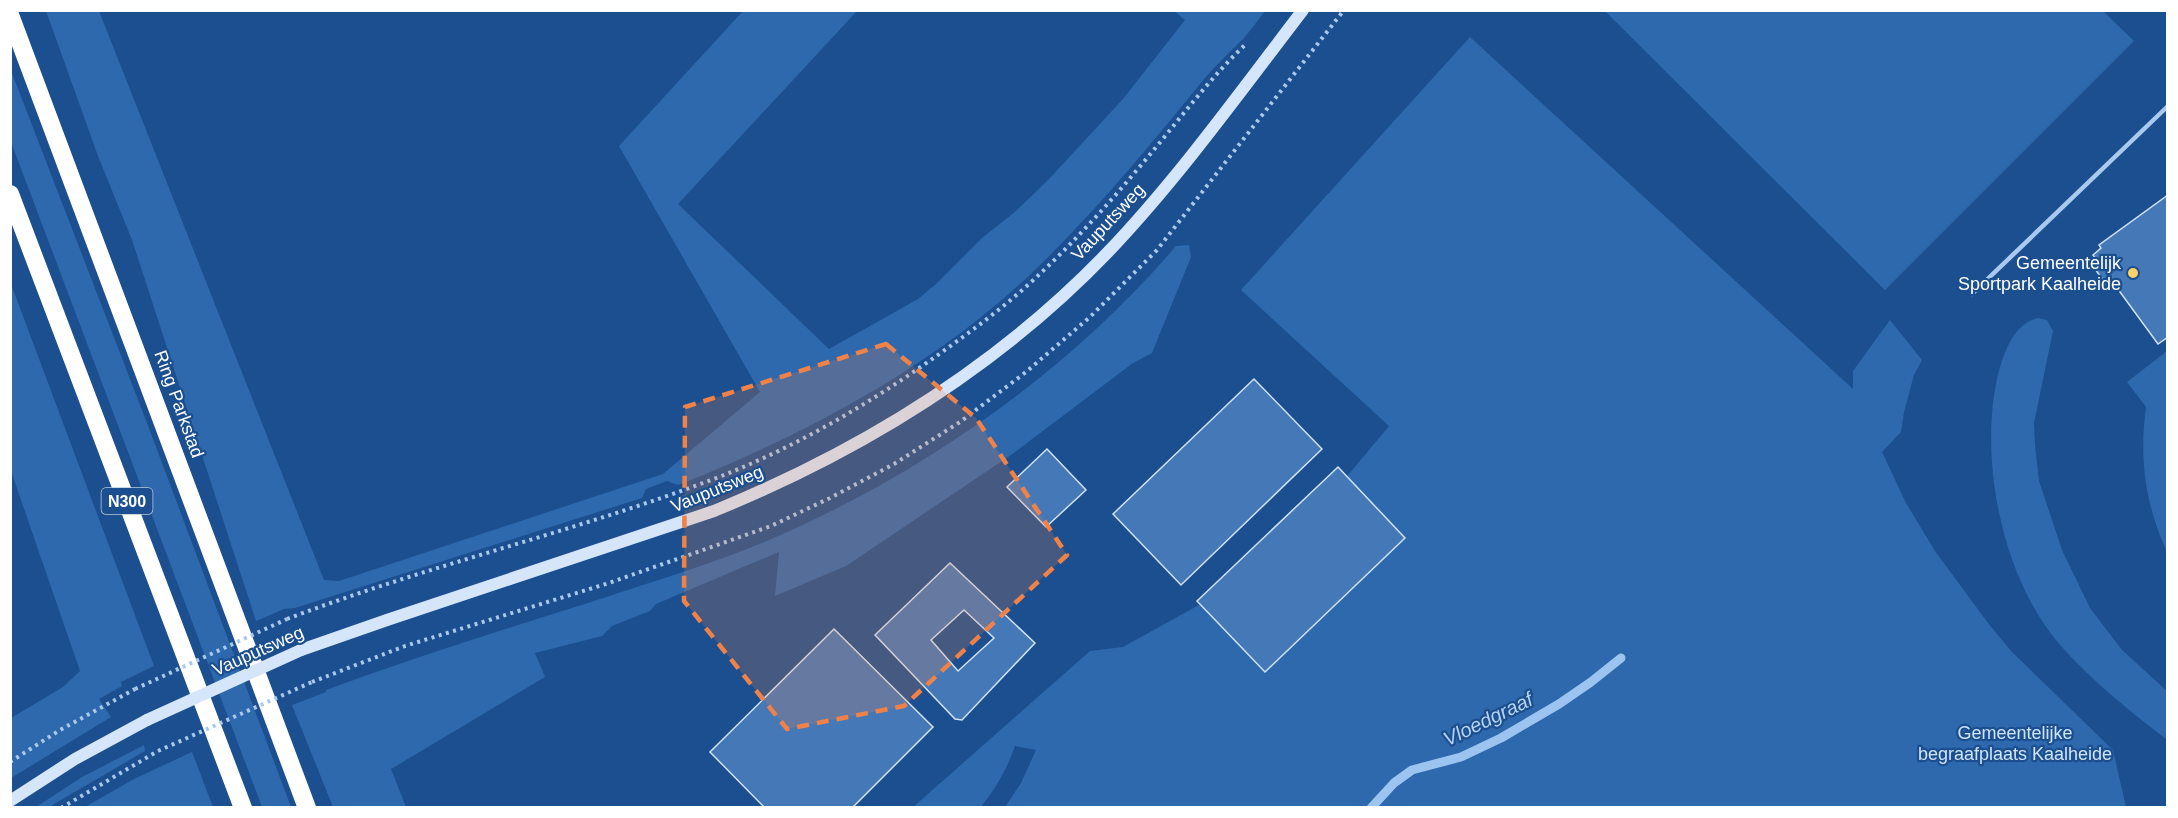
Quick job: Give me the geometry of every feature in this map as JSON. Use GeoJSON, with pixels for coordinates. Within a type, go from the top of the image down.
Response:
{"type":"FeatureCollection","features":[{"type":"Feature","properties":{"kind":"highway","name":"Ring Parkstad"},"geometry":{"type":"LineString","coordinates":[[10,15],[307,807]]}},
{"type":"Feature","properties":{"kind":"highway","name":"N300"},"geometry":{"type":"LineString","coordinates":[[10,194],[243,807]]}},
{"type":"Feature","properties":{"kind":"street","name":"Vauputsweg"},"geometry":{"type":"LineString","coordinates":[[10,801],[75,759],[147,720],[301,650],[714,511],[767,489],[848,450],[912,412],[974,369],[1026,328],[1110,250],[1172,179],[1303,10]]}},
{"type":"Feature","properties":{"kind":"lane"},"geometry":{"type":"LineString","coordinates":[[1971,294],[2168,106]]}},
{"type":"Feature","properties":{"kind":"path","name":"Vauputsweg"},"geometry":{"type":"LineString","coordinates":[[10,762],[60,729],[135,689],[287,620],[342,598],[589,522],[705,483],[760,459],[859,408],[905,379],[1030,283],[1102,210],[1219,70],[1252,37]]}},
{"type":"Feature","properties":{"kind":"path"},"geometry":{"type":"LineString","coordinates":[[61,807],[158,751],[312,682]]}},
{"type":"Feature","properties":{"kind":"highlighted area"},"geometry":{"type":"Polygon","coordinates":[[[886,344],[976,418],[1067,555],[904,706],[787,729],[684,601],[685,407],[886,344]]]}},
{"type":"Feature","properties":{"kind":"green space"},"geometry":{"type":"Polygon","coordinates":[[[46,11],[99,11],[324,580],[339,581],[663,474],[760,392],[619,146],[743,11],[857,11],[678,204],[829,349],[918,299],[1049,179],[1123,99],[1185,20],[1174,11],[1265,11],[1243,39],[1205,78],[1144,152],[1060,246],[998,303],[957,336],[868,394],[774,443],[678,485],[667,481],[646,489],[642,498],[295,608],[284,609],[256,621],[132,240],[98,156],[46,11]]]}},
{"type":"Feature","properties":{"kind":"green space"},"geometry":{"type":"Polygon","coordinates":[[[1605,11],[2103,11],[2134,41],[1885,290],[1605,11]]]}},
{"type":"Feature","properties":{"kind":"green space","name":"Gemeentelijke begraafplaats Kaalheide"},"geometry":{"type":"Polygon","coordinates":[[[1470,37],[1853,389],[1853,371],[1890,320],[1922,360],[1914,375],[1901,432],[1882,452],[1906,503],[1935,551],[2011,651],[2113,750],[2126,807],[1005,807],[1021,783],[1036,750],[1015,746],[1001,778],[981,807],[912,808],[1090,651],[1123,647],[1206,601],[1339,486],[1389,426],[1241,290],[1470,37]]]}},
{"type":"Feature","properties":{"kind":"green space"},"geometry":{"type":"Polygon","coordinates":[[[10,68],[147,423],[291,807],[262,807],[11,142],[10,68]]]}},
{"type":"Feature","properties":{"kind":"green space"},"geometry":{"type":"Polygon","coordinates":[[[1189,245],[1191,257],[1152,353],[1133,363],[1011,455],[846,566],[775,596],[779,552],[656,604],[650,611],[612,626],[602,636],[535,653],[545,677],[391,769],[406,807],[333,807],[292,705],[326,692],[326,690],[392,667],[720,559],[820,517],[877,487],[986,418],[1038,379],[1087,337],[1133,293],[1176,246],[1189,245]]]}},
{"type":"Feature","properties":{"kind":"green space"},"geometry":{"type":"Polygon","coordinates":[[[11,284],[154,666],[121,682],[122,686],[99,699],[111,717],[11,778],[11,718],[63,687],[80,671],[11,471],[11,284]]]}},
{"type":"Feature","properties":{"kind":"green space"},"geometry":{"type":"Polygon","coordinates":[[[2038,318],[2047,320],[2053,331],[2034,423],[2039,481],[2062,550],[2090,608],[2122,650],[2167,691],[2167,740],[2099,684],[2061,646],[2041,619],[2024,589],[2011,555],[2000,519],[1994,483],[1991,447],[1992,412],[1997,379],[2010,342],[2021,327],[2038,318]]]}},
{"type":"Feature","properties":{"kind":"green space"},"geometry":{"type":"Polygon","coordinates":[[[2167,351],[2167,552],[2153,516],[2146,481],[2143,444],[2146,407],[2127,382],[2167,351]]]}},
{"type":"Feature","properties":{"kind":"green space"},"geometry":{"type":"Polygon","coordinates":[[[144,745],[145,751],[49,807],[36,807],[82,777],[144,745]]]}},
{"type":"Feature","properties":{"kind":"green space"},"geometry":{"type":"Polygon","coordinates":[[[192,752],[213,807],[85,807],[134,779],[192,752]]]}},
{"type":"Feature","properties":{"kind":"building","name":"Gemeentelijk Sportpark Kaalheide"},"geometry":{"type":"Polygon","coordinates":[[[2168,195],[2168,337],[2158,344],[2112,281],[2106,284],[2092,265],[2098,261],[2093,255],[2101,248],[2099,245],[2168,195]]]}},
{"type":"Feature","properties":{"kind":"building"},"geometry":{"type":"Polygon","coordinates":[[[1254,379],[1322,449],[1181,585],[1113,514],[1254,379]]]}},
{"type":"Feature","properties":{"kind":"building"},"geometry":{"type":"Polygon","coordinates":[[[1047,449],[1086,490],[1046,527],[1007,487],[1047,449]]]}},
{"type":"Feature","properties":{"kind":"building"},"geometry":{"type":"Polygon","coordinates":[[[1338,467],[1405,538],[1265,672],[1197,601],[1338,467]]]}},
{"type":"Feature","properties":{"kind":"building"},"geometry":{"type":"Polygon","coordinates":[[[950,563],[1035,643],[962,720],[955,719],[875,635],[950,563]],[[964,610],[931,640],[958,671],[994,638],[964,610]]]}},
{"type":"Feature","properties":{"kind":"building"},"geometry":{"type":"Polygon","coordinates":[[[834,629],[933,727],[852,808],[765,808],[710,752],[834,629]]]}},
{"type":"Feature","properties":{"kind":"waterway","name":"Vloedgraaf"},"geometry":{"type":"LineString","coordinates":[[1371,808],[1394,783],[1412,770],[1461,757],[1501,738],[1559,704],[1621,658]]}},
{"type":"Feature","properties":{"kind":"place","name":"Gemeentelijk Sportpark Kaalheide"},"geometry":{"type":"Point","coordinates":[2133,273]}}]}
